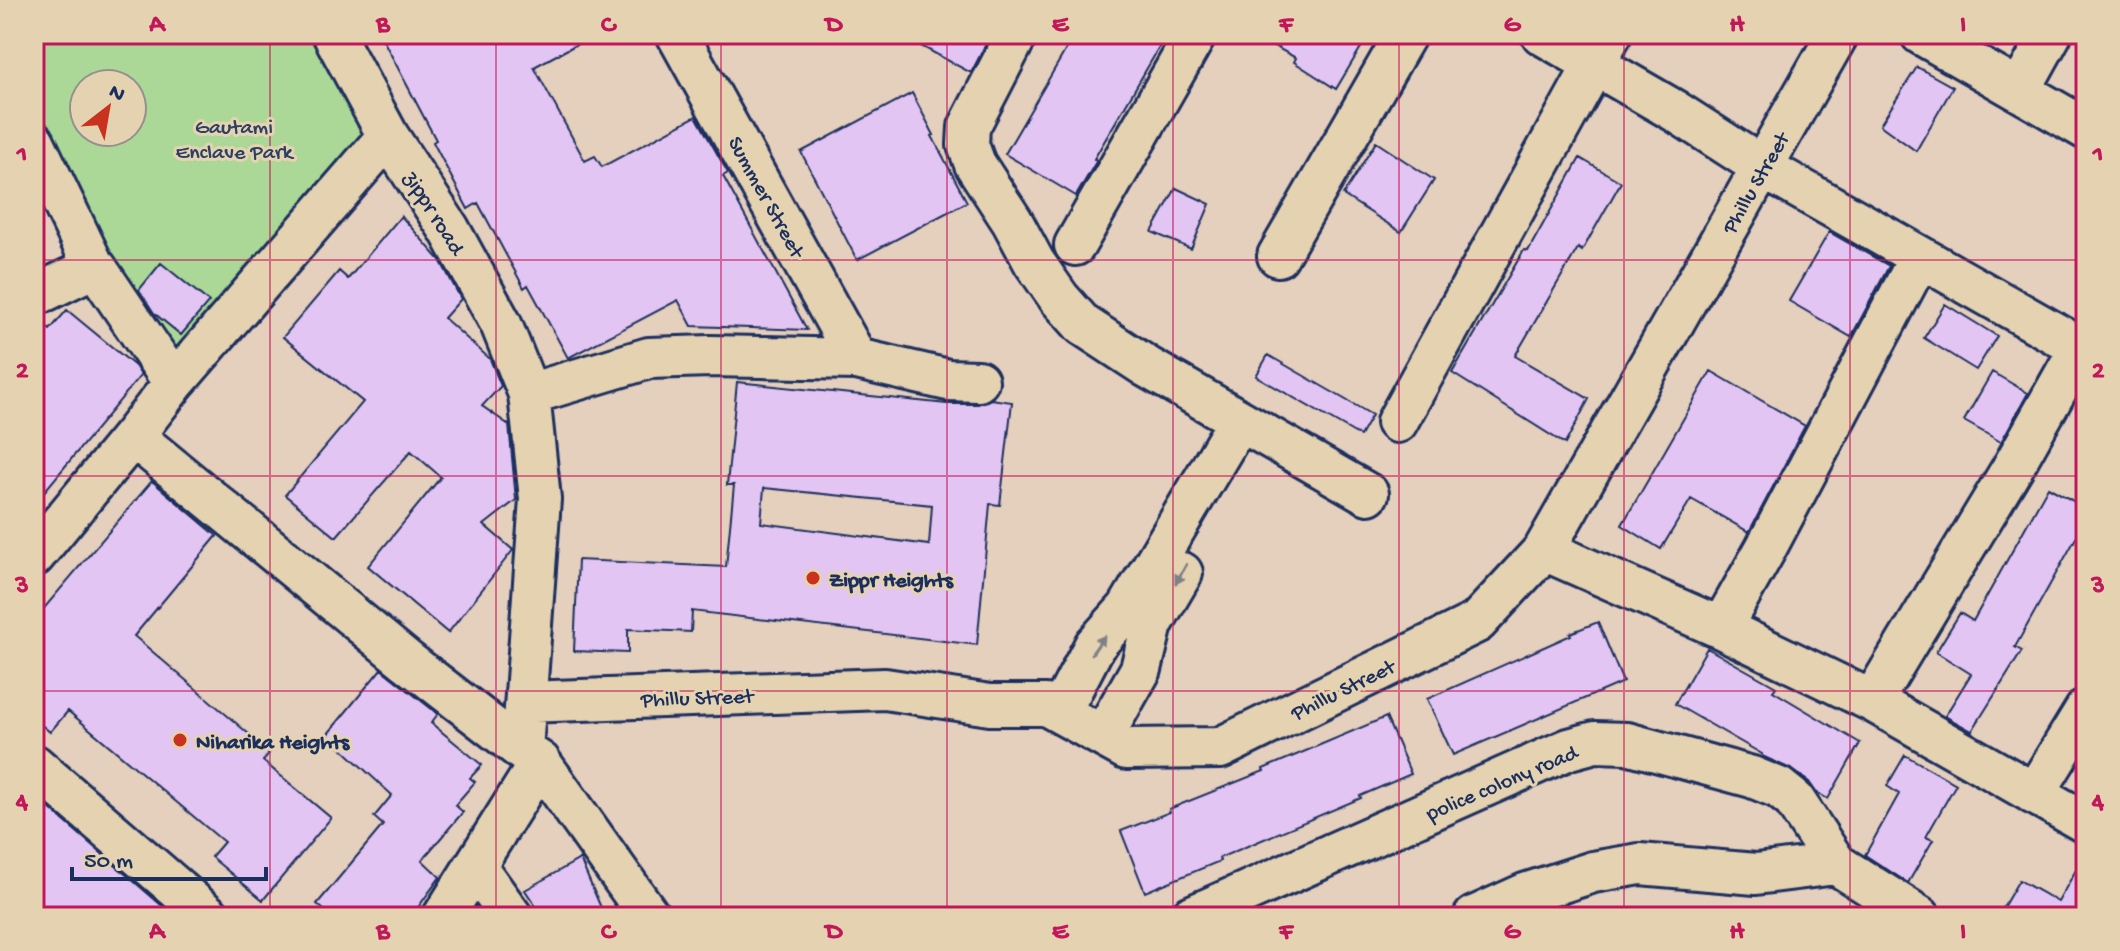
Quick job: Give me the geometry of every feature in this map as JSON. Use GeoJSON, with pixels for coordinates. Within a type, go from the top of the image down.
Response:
{"type":"FeatureCollection","features":[{"type":"Feature","properties":{"kind":"street","name":"zippr road"},"geometry":{"type":"LineString","coordinates":[[333,34],[388,136],[449,229],[494,311],[529,394],[540,499],[526,702],[531,756]]}},
{"type":"Feature","properties":{"kind":"street","name":"Summer Street"},"geometry":{"type":"LineString","coordinates":[[677,34],[857,359]]}},
{"type":"Feature","properties":{"kind":"street"},"geometry":{"type":"LineString","coordinates":[[1017,34],[969,127],[968,145],[975,164],[1059,298],[1083,325],[1147,367],[1368,494]]}},
{"type":"Feature","properties":{"kind":"street"},"geometry":{"type":"LineString","coordinates":[[1075,245],[1196,34]]}},
{"type":"Feature","properties":{"kind":"street"},"geometry":{"type":"LineString","coordinates":[[1278,256],[1406,34]]}},
{"type":"Feature","properties":{"kind":"street"},"geometry":{"type":"LineString","coordinates":[[1542,34],[1603,49],[1675,111],[1762,167],[2083,349],[1872,701]]}},
{"type":"Feature","properties":{"kind":"street","name":"Phillu Street"},"geometry":{"type":"LineString","coordinates":[[526,702],[885,689],[990,705],[1046,705],[1126,749],[1220,748],[1477,622],[1544,550],[1838,34]]}},
{"type":"Feature","properties":{"kind":"street"},"geometry":{"type":"LineString","coordinates":[[1921,34],[2086,129]]}},
{"type":"Feature","properties":{"kind":"street"},"geometry":{"type":"LineString","coordinates":[[2020,90],[2051,34]]}},
{"type":"Feature","properties":{"kind":"street"},"geometry":{"type":"LineString","coordinates":[[1397,422],[1603,49]]}},
{"type":"Feature","properties":{"kind":"street"},"geometry":{"type":"LineString","coordinates":[[34,556],[174,383],[388,136]]}},
{"type":"Feature","properties":{"kind":"street"},"geometry":{"type":"LineString","coordinates":[[34,142],[94,267],[174,383]]}},
{"type":"Feature","properties":{"kind":"street"},"geometry":{"type":"LineString","coordinates":[[1721,628],[1920,257]]}},
{"type":"Feature","properties":{"kind":"street"},"geometry":{"type":"LineString","coordinates":[[34,296],[94,267]]}},
{"type":"Feature","properties":{"kind":"street"},"geometry":{"type":"LineString","coordinates":[[529,394],[649,358],[710,356],[857,359],[948,380],[978,381]]}},
{"type":"Feature","properties":{"kind":"street"},"geometry":{"type":"LineString","coordinates":[[1060,712],[1095,645],[1128,608],[1251,428]]}},
{"type":"Feature","properties":{"kind":"street"},"geometry":{"type":"LineString","coordinates":[[1103,736],[1141,669],[1152,624],[1251,428]]}},
{"type":"Feature","properties":{"kind":"street"},"geometry":{"type":"LineString","coordinates":[[133,436],[407,661],[531,756],[650,917]]}},
{"type":"Feature","properties":{"kind":"street"},"geometry":{"type":"LineString","coordinates":[[1544,550],[1721,628],[1872,701],[2086,823]]}},
{"type":"Feature","properties":{"kind":"street"},"geometry":{"type":"LineString","coordinates":[[2034,794],[2086,709]]}},
{"type":"Feature","properties":{"kind":"street","name":"police colony road"},"geometry":{"type":"LineString","coordinates":[[1190,917],[1569,749],[1595,742],[1627,743],[1752,777],[1779,788],[1794,800],[1836,864],[1920,917]]}},
{"type":"Feature","properties":{"kind":"street"},"geometry":{"type":"LineString","coordinates":[[443,917],[476,867],[531,756]]}},
{"type":"Feature","properties":{"kind":"street"},"geometry":{"type":"LineString","coordinates":[[34,765],[210,917]]}},
{"type":"Feature","properties":{"kind":"street"},"geometry":{"type":"LineString","coordinates":[[1474,917],[1525,894],[1593,872],[1640,864],[1756,874],[1836,864]]}},
{"type":"Feature","properties":{"kind":"street"},"geometry":{"type":"LineString","coordinates":[[476,867],[512,917]]}},
{"type":"Feature","properties":{"kind":"green space","name":"Gautami Enclave Park"},"geometry":{"type":"Polygon","coordinates":[[[34,34],[320,34],[376,134],[173,364],[107,264],[34,108],[34,34]]]}},
{"type":"Feature","properties":{"kind":"building"},"geometry":{"type":"Polygon","coordinates":[[[380,34],[596,34],[534,67],[585,161],[595,156],[602,167],[696,116],[728,173],[723,176],[807,330],[692,326],[678,300],[568,358],[528,285],[524,288],[478,203],[468,209],[433,142],[436,140],[380,34]]]}},
{"type":"Feature","properties":{"kind":"building"},"geometry":{"type":"Polygon","coordinates":[[[899,34],[991,34],[971,73],[899,34]]]}},
{"type":"Feature","properties":{"kind":"building"},"geometry":{"type":"Polygon","coordinates":[[[1075,34],[1167,34],[1094,159],[1097,160],[1076,196],[1005,154],[1075,34]]]}},
{"type":"Feature","properties":{"kind":"building"},"geometry":{"type":"Polygon","coordinates":[[[1252,34],[1369,34],[1336,89],[1294,62],[1296,58],[1252,34]]]}},
{"type":"Feature","properties":{"kind":"building"},"geometry":{"type":"Polygon","coordinates":[[[1917,67],[1953,87],[1916,151],[1880,125],[1917,67]]]}},
{"type":"Feature","properties":{"kind":"building"},"geometry":{"type":"Polygon","coordinates":[[[912,93],[967,202],[857,260],[801,152],[912,93]]]}},
{"type":"Feature","properties":{"kind":"building"},"geometry":{"type":"Polygon","coordinates":[[[1376,142],[1434,180],[1401,232],[1343,195],[1376,142]]]}},
{"type":"Feature","properties":{"kind":"building"},"geometry":{"type":"Polygon","coordinates":[[[1580,158],[1621,182],[1582,251],[1578,248],[1515,356],[1589,399],[1565,444],[1452,373],[1524,250],[1528,251],[1580,158]]]}},
{"type":"Feature","properties":{"kind":"building"},"geometry":{"type":"Polygon","coordinates":[[[1176,188],[1210,204],[1191,249],[1152,232],[1176,188]]]}},
{"type":"Feature","properties":{"kind":"building"},"geometry":{"type":"Polygon","coordinates":[[[401,216],[440,260],[461,299],[444,318],[490,359],[501,386],[482,406],[509,425],[516,500],[484,525],[513,550],[448,633],[368,566],[441,477],[411,451],[336,537],[285,495],[363,402],[283,337],[339,271],[348,279],[401,216]]]}},
{"type":"Feature","properties":{"kind":"building"},"geometry":{"type":"Polygon","coordinates":[[[1829,232],[1889,266],[1851,337],[1789,301],[1829,232]]]}},
{"type":"Feature","properties":{"kind":"building"},"geometry":{"type":"Polygon","coordinates":[[[161,263],[209,302],[181,335],[154,313],[139,290],[161,263]]]}},
{"type":"Feature","properties":{"kind":"building"},"geometry":{"type":"Polygon","coordinates":[[[1945,304],[1997,336],[1976,370],[1924,338],[1945,304]]]}},
{"type":"Feature","properties":{"kind":"building"},"geometry":{"type":"Polygon","coordinates":[[[67,310],[135,366],[141,375],[34,504],[34,342],[46,327],[50,330],[67,310]]]}},
{"type":"Feature","properties":{"kind":"building"},"geometry":{"type":"Polygon","coordinates":[[[1268,355],[1372,415],[1360,436],[1256,376],[1268,355]]]}},
{"type":"Feature","properties":{"kind":"building"},"geometry":{"type":"Polygon","coordinates":[[[1711,371],[1805,426],[1749,532],[1691,499],[1661,549],[1622,525],[1711,371]]]}},
{"type":"Feature","properties":{"kind":"building"},"geometry":{"type":"Polygon","coordinates":[[[1992,372],[2028,393],[2001,442],[1964,421],[1992,372]]]}},
{"type":"Feature","properties":{"kind":"building"},"geometry":{"type":"Polygon","coordinates":[[[737,382],[947,404],[978,404],[991,399],[1012,402],[1000,505],[990,504],[977,645],[692,611],[691,632],[628,629],[628,653],[574,651],[578,560],[726,567],[734,485],[727,485],[737,382]],[[764,488],[761,523],[929,545],[932,505],[764,488]]]}},
{"type":"Feature","properties":{"kind":"building"},"geometry":{"type":"Polygon","coordinates":[[[152,481],[217,536],[134,636],[270,752],[263,761],[331,818],[263,900],[211,857],[224,842],[68,711],[50,732],[34,719],[34,620],[152,481]]]}},
{"type":"Feature","properties":{"kind":"building"},"geometry":{"type":"Polygon","coordinates":[[[2048,487],[2086,508],[2086,520],[2015,647],[2022,651],[1972,731],[1945,716],[1971,674],[1936,652],[1960,613],[1973,621],[2048,487]]]}},
{"type":"Feature","properties":{"kind":"building"},"geometry":{"type":"Polygon","coordinates":[[[1598,622],[1623,682],[1453,755],[1427,699],[1598,622]]]}},
{"type":"Feature","properties":{"kind":"building"},"geometry":{"type":"Polygon","coordinates":[[[1707,648],[1776,687],[1773,691],[1860,743],[1828,799],[1793,770],[1762,756],[1675,704],[1707,648]]]}},
{"type":"Feature","properties":{"kind":"building"},"geometry":{"type":"Polygon","coordinates":[[[381,669],[438,714],[431,723],[482,765],[470,778],[475,782],[455,805],[463,812],[422,860],[440,877],[411,917],[332,917],[317,904],[383,825],[374,817],[392,795],[327,735],[381,669]]]}},
{"type":"Feature","properties":{"kind":"building"},"geometry":{"type":"Polygon","coordinates":[[[1386,717],[1411,774],[1145,892],[1121,831],[1386,717]]]}},
{"type":"Feature","properties":{"kind":"building"},"geometry":{"type":"Polygon","coordinates":[[[1905,755],[1956,784],[1926,837],[1933,840],[1908,883],[1865,855],[1899,794],[1887,786],[1905,755]]]}},
{"type":"Feature","properties":{"kind":"building"},"geometry":{"type":"Polygon","coordinates":[[[34,795],[175,917],[34,917],[34,795]]]}},
{"type":"Feature","properties":{"kind":"building"},"geometry":{"type":"Polygon","coordinates":[[[2086,852],[2086,917],[2016,917],[2002,909],[2019,880],[2058,902],[2086,852]]]}},
{"type":"Feature","properties":{"kind":"building"},"geometry":{"type":"Polygon","coordinates":[[[580,859],[605,917],[543,917],[525,890],[580,859]]]}},
{"type":"Feature","properties":{"kind":"place","name":"Zippr Heights"},"geometry":{"type":"Point","coordinates":[813,578]}},
{"type":"Feature","properties":{"kind":"place","name":"Niharika Heights"},"geometry":{"type":"Point","coordinates":[180,740]}}]}
